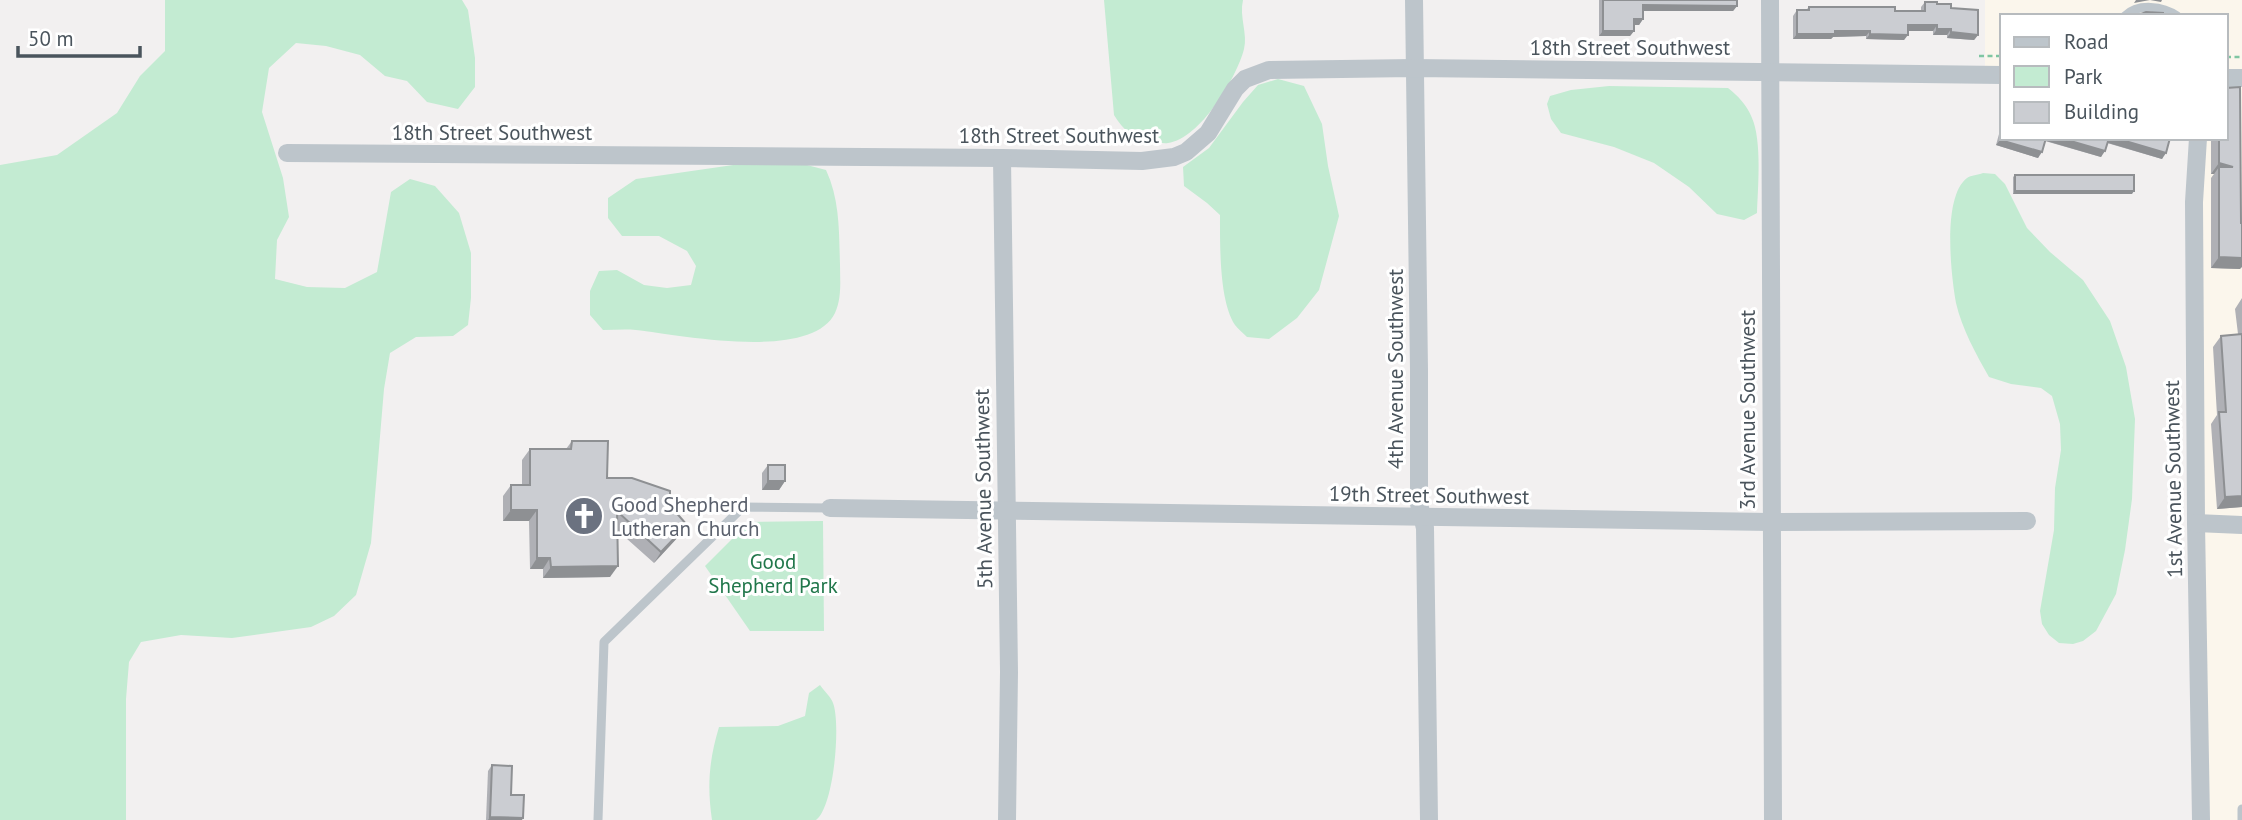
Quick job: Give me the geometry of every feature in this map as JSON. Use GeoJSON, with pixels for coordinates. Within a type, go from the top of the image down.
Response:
{"type":"FeatureCollection","features":[{"type":"Feature","properties":{"kind":"street","name":"4th Avenue Southwest"},"geometry":{"type":"LineString","coordinates":[[1414,0],[1419,504],[1425,528],[1429,820]]}},
{"type":"Feature","properties":{"kind":"street","name":"3rd Avenue Southwest"},"geometry":{"type":"LineString","coordinates":[[1770,0],[1773,820]]}},
{"type":"Feature","properties":{"kind":"street","name":"18th Street Southwest"},"geometry":{"type":"LineString","coordinates":[[288,153],[1142,161],[1174,157],[1197,144],[1208,132],[1235,89],[1254,75],[1269,70],[1413,68],[2000,75]]}},
{"type":"Feature","properties":{"kind":"street","name":"1st Avenue Southwest"},"geometry":{"type":"LineString","coordinates":[[2198,140],[2194,196],[2201,820]]}},
{"type":"Feature","properties":{"kind":"street","name":"5th Avenue Southwest"},"geometry":{"type":"LineString","coordinates":[[1002,158],[1009,672],[1007,820]]}},
{"type":"Feature","properties":{"kind":"street","name":"19th Street Southwest"},"geometry":{"type":"LineString","coordinates":[[830,508],[1770,522],[2027,522]]}},
{"type":"Feature","properties":{"kind":"street"},"geometry":{"type":"LineString","coordinates":[[2196,523],[2242,525]]}},
{"type":"Feature","properties":{"kind":"lane"},"geometry":{"type":"LineString","coordinates":[[2128,14],[2134,9],[2160,8],[2174,14]]}},
{"type":"Feature","properties":{"kind":"lane"},"geometry":{"type":"LineString","coordinates":[[598,820],[604,642],[743,507],[830,508]]}},
{"type":"Feature","properties":{"kind":"lane"},"geometry":{"type":"LineString","coordinates":[[2242,809],[2242,819]]}},
{"type":"Feature","properties":{"kind":"path"},"geometry":{"type":"LineString","coordinates":[[1979,56],[2000,56]]}},
{"type":"Feature","properties":{"kind":"shaded area"},"geometry":{"type":"Polygon","coordinates":[[[1985,0],[2242,0],[2242,820],[2201,820],[2198,140],[2228,140],[2228,14],[2000,14],[2000,75],[1985,75],[1985,0]]]}},
{"type":"Feature","properties":{"kind":"green space"},"geometry":{"type":"Polygon","coordinates":[[[165,0],[462,0],[468,10],[475,58],[475,87],[458,109],[427,102],[407,81],[385,76],[360,55],[326,46],[296,43],[269,68],[262,112],[283,178],[289,217],[277,240],[275,279],[307,287],[345,288],[377,272],[391,192],[410,179],[435,186],[459,213],[471,253],[468,325],[453,336],[416,337],[390,353],[384,389],[371,543],[356,595],[334,616],[311,627],[232,638],[181,635],[141,642],[129,662],[126,699],[126,820],[0,820],[0,165],[57,155],[117,113],[140,76],[165,51],[165,0]]]}},
{"type":"Feature","properties":{"kind":"green space"},"geometry":{"type":"Polygon","coordinates":[[[1104,0],[1243,0],[1245,43],[1234,75],[1204,119],[1180,139],[1165,143],[1139,138],[1125,129],[1114,115],[1104,0]]]}},
{"type":"Feature","properties":{"kind":"green space"},"geometry":{"type":"Polygon","coordinates":[[[1278,79],[1304,86],[1322,124],[1339,216],[1319,290],[1297,318],[1269,339],[1247,337],[1235,325],[1230,315],[1223,287],[1220,215],[1184,186],[1183,167],[1209,148],[1258,85],[1278,79]]]}},
{"type":"Feature","properties":{"kind":"green space"},"geometry":{"type":"Polygon","coordinates":[[[1609,86],[1728,88],[1732,91],[1748,109],[1755,128],[1759,164],[1757,213],[1744,220],[1717,214],[1689,187],[1654,163],[1614,147],[1561,133],[1551,119],[1547,104],[1550,96],[1571,90],[1609,86]]]}},
{"type":"Feature","properties":{"kind":"green space"},"geometry":{"type":"Polygon","coordinates":[[[747,163],[803,164],[826,170],[834,193],[839,228],[840,289],[835,313],[821,328],[800,337],[773,341],[712,340],[636,330],[603,330],[590,315],[590,291],[599,271],[617,270],[644,285],[667,288],[691,285],[696,266],[687,251],[659,236],[622,236],[608,218],[608,198],[636,179],[747,163]]]}},
{"type":"Feature","properties":{"kind":"green space"},"geometry":{"type":"Polygon","coordinates":[[[1983,173],[1995,174],[2005,184],[2027,228],[2083,280],[2110,321],[2126,367],[2135,419],[2132,499],[2125,550],[2116,594],[2096,631],[2083,641],[2073,644],[2059,643],[2049,635],[2042,624],[2040,611],[2054,530],[2055,488],[2061,450],[2060,424],[2052,396],[2041,388],[2011,384],[1989,377],[1974,350],[1956,303],[1950,237],[1954,202],[1959,188],[1967,178],[1983,173]]]}},
{"type":"Feature","properties":{"kind":"green space","name":"Good Shepherd Park"},"geometry":{"type":"Polygon","coordinates":[[[823,521],[824,631],[750,631],[705,566],[749,522],[823,521]]]}},
{"type":"Feature","properties":{"kind":"green space"},"geometry":{"type":"Polygon","coordinates":[[[820,685],[833,703],[836,745],[827,799],[816,820],[712,820],[710,773],[719,727],[778,726],[805,716],[809,693],[820,685]]]}},
{"type":"Feature","properties":{"kind":"building"},"geometry":{"type":"Polygon","coordinates":[[[1603,0],[1737,0],[1737,6],[1643,5],[1643,19],[1634,19],[1634,31],[1603,31],[1603,0]]]}},
{"type":"Feature","properties":{"kind":"building"},"geometry":{"type":"Polygon","coordinates":[[[1925,2],[1978,10],[1978,35],[1937,29],[1937,25],[1908,25],[1908,35],[1870,34],[1870,31],[1797,34],[1797,10],[1809,10],[1809,7],[1895,7],[1895,11],[1925,11],[1925,2]]]}},
{"type":"Feature","properties":{"kind":"building"},"geometry":{"type":"Polygon","coordinates":[[[2240,87],[2242,258],[2219,257],[2219,167],[2233,167],[2219,163],[2219,140],[2228,140],[2228,88],[2240,87]]]}},
{"type":"Feature","properties":{"kind":"building"},"geometry":{"type":"Polygon","coordinates":[[[2000,140],[2045,140],[2042,152],[2000,140]]]}},
{"type":"Feature","properties":{"kind":"building"},"geometry":{"type":"Polygon","coordinates":[[[2067,140],[2108,140],[2105,151],[2067,140]]]}},
{"type":"Feature","properties":{"kind":"building"},"geometry":{"type":"Polygon","coordinates":[[[2122,140],[2169,140],[2166,153],[2122,140]]]}},
{"type":"Feature","properties":{"kind":"building"},"geometry":{"type":"Polygon","coordinates":[[[2015,175],[2134,175],[2134,191],[2015,191],[2015,175]]]}},
{"type":"Feature","properties":{"kind":"building"},"geometry":{"type":"Polygon","coordinates":[[[2242,334],[2242,496],[2225,497],[2219,412],[2226,412],[2221,336],[2242,334]]]}},
{"type":"Feature","properties":{"kind":"building","name":"Good Shepherd Lutheran Church"},"geometry":{"type":"Polygon","coordinates":[[[572,441],[608,441],[607,478],[632,478],[670,491],[673,509],[687,525],[661,552],[617,511],[618,566],[551,567],[550,558],[537,558],[537,510],[511,510],[511,485],[530,485],[530,449],[571,449],[572,441]]]}},
{"type":"Feature","properties":{"kind":"building"},"geometry":{"type":"Polygon","coordinates":[[[768,465],[785,465],[785,481],[768,481],[768,465]]]}},
{"type":"Feature","properties":{"kind":"building"},"geometry":{"type":"Polygon","coordinates":[[[492,765],[512,766],[511,795],[524,795],[523,818],[490,817],[492,765]]]}},
{"type":"Feature","properties":{"kind":"place","name":"Good Shepherd Lutheran Church"},"geometry":{"type":"Point","coordinates":[584,516]}}]}
